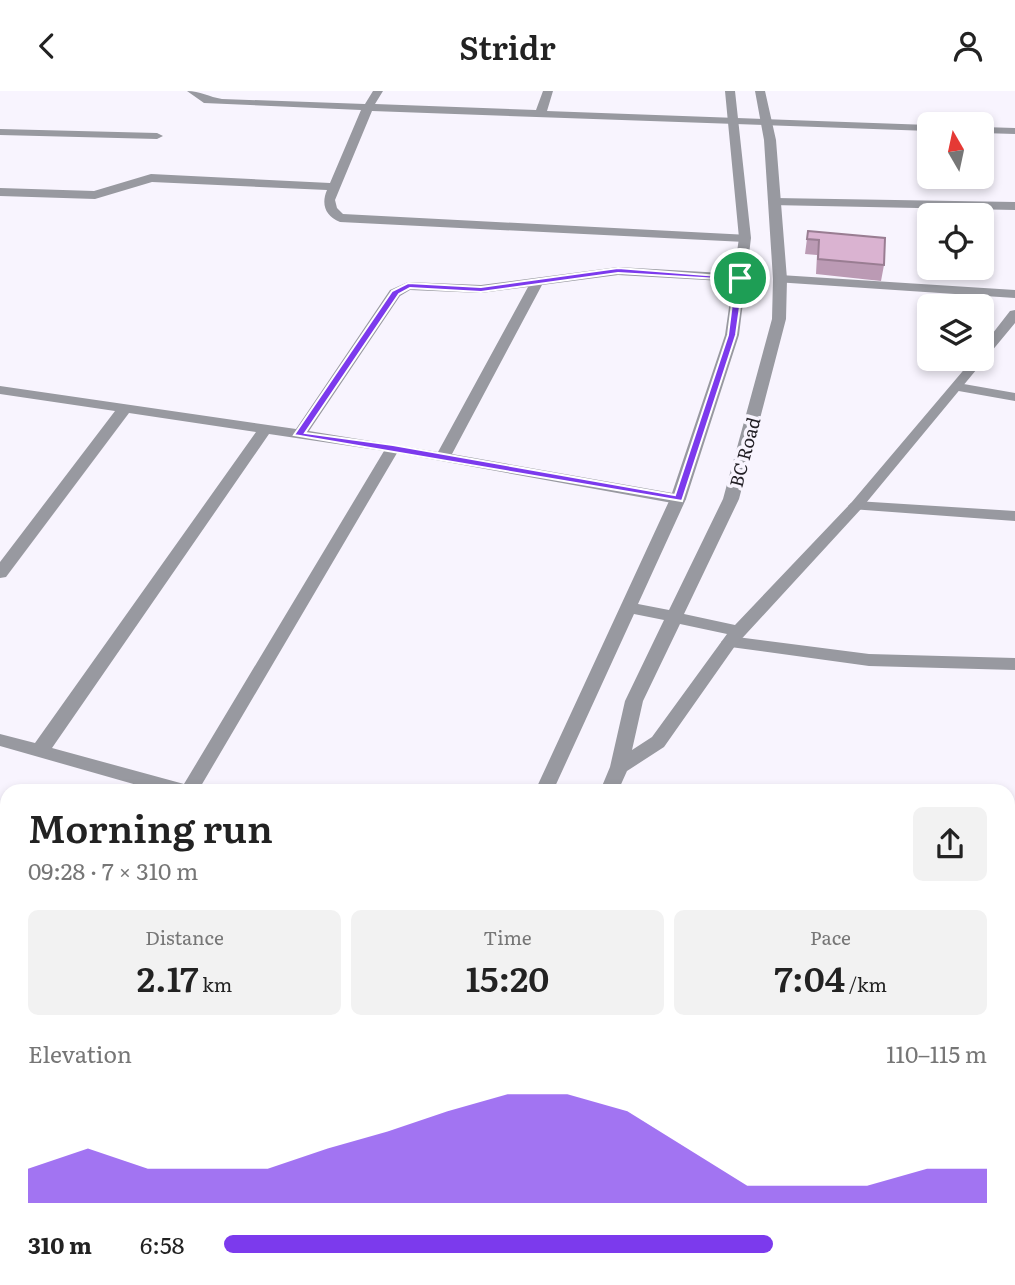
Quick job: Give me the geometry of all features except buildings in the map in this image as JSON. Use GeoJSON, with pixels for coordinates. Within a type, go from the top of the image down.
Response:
{"type":"FeatureCollection","features":[{"type":"Feature","properties":{"kind":"street"},"geometry":{"type":"LineString","coordinates":[[192,91],[204,100],[222,102],[917,128]]}},
{"type":"Feature","properties":{"kind":"street"},"geometry":{"type":"LineString","coordinates":[[379,91],[366,109],[329,200],[331,209],[340,218],[745,238]]}},
{"type":"Feature","properties":{"kind":"street"},"geometry":{"type":"LineString","coordinates":[[540,114],[548,91]]}},
{"type":"Feature","properties":{"kind":"street"},"geometry":{"type":"LineString","coordinates":[[547,784],[678,499],[732,335],[745,238],[730,91]]}},
{"type":"Feature","properties":{"kind":"street","name":"BC Road"},"geometry":{"type":"LineString","coordinates":[[612,784],[619,767],[634,701],[731,499],[779,319],[780,279],[775,202],[767,124],[760,91]]}},
{"type":"Feature","properties":{"kind":"street"},"geometry":{"type":"LineString","coordinates":[[994,130],[1015,131]]}},
{"type":"Feature","properties":{"kind":"street"},"geometry":{"type":"LineString","coordinates":[[0,132],[157,137]]}},
{"type":"Feature","properties":{"kind":"street"},"geometry":{"type":"LineString","coordinates":[[0,192],[95,195],[151,179],[335,187]]}},
{"type":"Feature","properties":{"kind":"street"},"geometry":{"type":"LineString","coordinates":[[775,202],[1015,206]]}},
{"type":"Feature","properties":{"kind":"street"},"geometry":{"type":"LineString","coordinates":[[299,435],[396,293],[408,286],[425,284],[481,289],[618,271],[740,278]]}},
{"type":"Feature","properties":{"kind":"street"},"geometry":{"type":"LineString","coordinates":[[780,279],[1015,294]]}},
{"type":"Feature","properties":{"kind":"street"},"geometry":{"type":"LineString","coordinates":[[443,456],[538,281]]}},
{"type":"Feature","properties":{"kind":"street"},"geometry":{"type":"LineString","coordinates":[[994,341],[1015,314]]}},
{"type":"Feature","properties":{"kind":"street"},"geometry":{"type":"LineString","coordinates":[[619,767],[658,742],[734,637],[856,506],[971,371]]}},
{"type":"Feature","properties":{"kind":"street"},"geometry":{"type":"LineString","coordinates":[[958,387],[1015,397]]}},
{"type":"Feature","properties":{"kind":"street"},"geometry":{"type":"LineString","coordinates":[[0,390],[443,456],[678,499]]}},
{"type":"Feature","properties":{"kind":"street"},"geometry":{"type":"LineString","coordinates":[[0,573],[124,410]]}},
{"type":"Feature","properties":{"kind":"street"},"geometry":{"type":"LineString","coordinates":[[39,752],[265,430]]}},
{"type":"Feature","properties":{"kind":"street"},"geometry":{"type":"LineString","coordinates":[[193,784],[393,448]]}},
{"type":"Feature","properties":{"kind":"street"},"geometry":{"type":"LineString","coordinates":[[856,506],[1015,516]]}},
{"type":"Feature","properties":{"kind":"street"},"geometry":{"type":"LineString","coordinates":[[629,607],[676,615],[734,637],[869,660],[1015,664]]}},
{"type":"Feature","properties":{"kind":"street"},"geometry":{"type":"LineString","coordinates":[[0,740],[157,784]]}},
{"type":"Feature","properties":{"kind":"route"},"geometry":{"type":"LineString","coordinates":[[618,271],[740,278],[732,335],[678,499],[393,448],[299,435],[396,293],[408,286],[425,284],[500,288],[618,271]]}}]}
